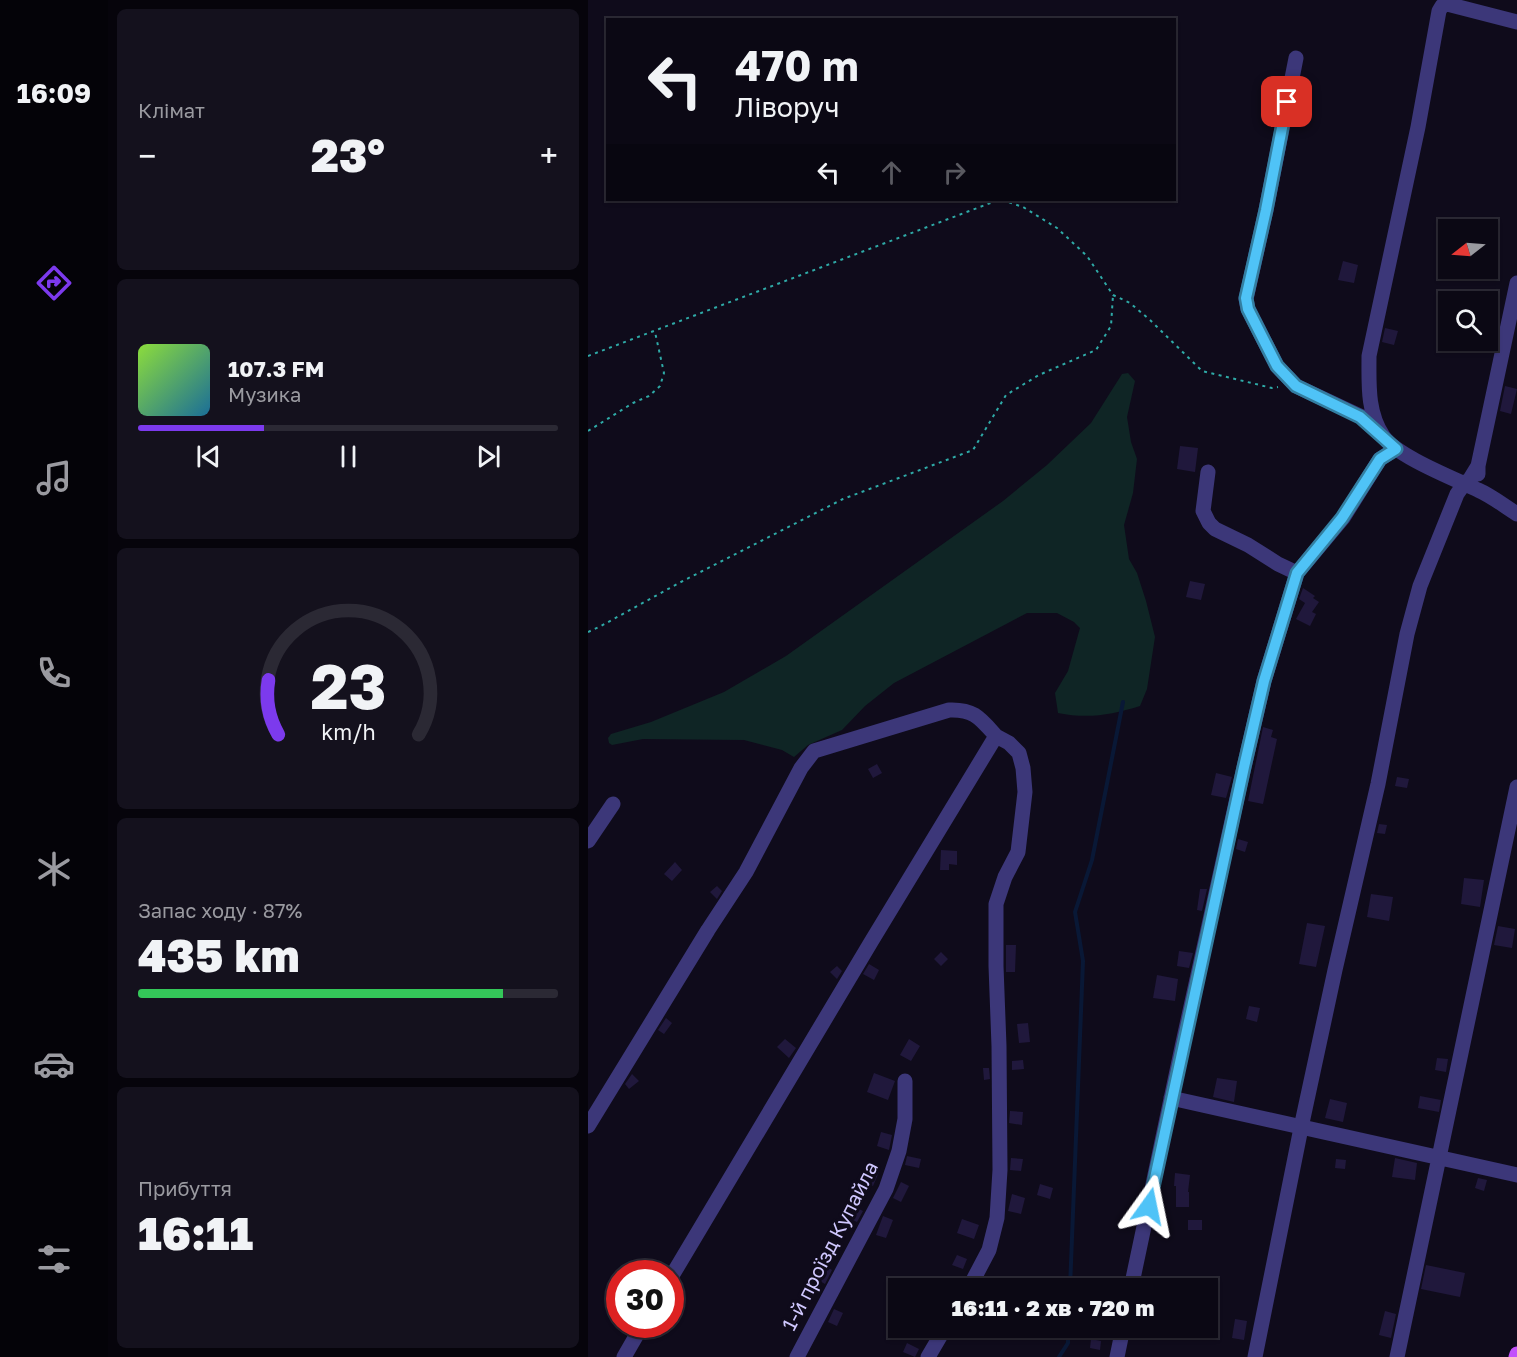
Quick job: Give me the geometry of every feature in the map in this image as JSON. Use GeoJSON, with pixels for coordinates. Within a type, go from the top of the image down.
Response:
{"type":"FeatureCollection","features":[{"type":"Feature","properties":{"kind":"street"},"geometry":{"type":"LineString","coordinates":[[1384,437],[1376,421],[1368,394],[1369,356],[1418,127],[1439,11],[1447,4],[1517,22]]}},
{"type":"Feature","properties":{"kind":"street"},"geometry":{"type":"LineString","coordinates":[[1296,58],[1246,298],[1248,309],[1277,366],[1296,386],[1360,417],[1396,449],[1481,491],[1517,514]]}},
{"type":"Feature","properties":{"kind":"street"},"geometry":{"type":"LineString","coordinates":[[1481,491],[1478,466],[1517,283]]}},
{"type":"Feature","properties":{"kind":"street"},"geometry":{"type":"LineString","coordinates":[[1133,1278],[1264,681],[1297,573],[1342,518],[1380,459],[1396,449]]}},
{"type":"Feature","properties":{"kind":"street"},"geometry":{"type":"LineString","coordinates":[[1255,1357],[1335,970],[1378,784],[1415,600],[1457,494],[1478,466]]}},
{"type":"Feature","properties":{"kind":"street"},"geometry":{"type":"LineString","coordinates":[[1208,471],[1203,511],[1209,523],[1215,529],[1297,573]]}},
{"type":"Feature","properties":{"kind":"street"},"geometry":{"type":"LineString","coordinates":[[588,1126],[746,872],[801,768],[814,751],[949,710],[971,712],[996,736],[1009,742],[1019,753],[1025,792],[1018,852],[1005,877],[996,904],[1000,1170],[997,1218],[989,1250],[974,1278]]}},
{"type":"Feature","properties":{"kind":"street"},"geometry":{"type":"LineString","coordinates":[[681,1260],[996,736]]}},
{"type":"Feature","properties":{"kind":"street"},"geometry":{"type":"LineString","coordinates":[[1397,1357],[1517,787]]}},
{"type":"Feature","properties":{"kind":"street"},"geometry":{"type":"LineString","coordinates":[[588,841],[613,804]]}},
{"type":"Feature","properties":{"kind":"street","name":"1-й проїзд Купайла"},"geometry":{"type":"LineString","coordinates":[[797,1357],[886,1190],[899,1151],[905,1119],[905,1081]]}},
{"type":"Feature","properties":{"kind":"street"},"geometry":{"type":"LineString","coordinates":[[1171,1098],[1517,1174]]}},
{"type":"Feature","properties":{"kind":"street"},"geometry":{"type":"LineString","coordinates":[[624,1357],[635,1338]]}},
{"type":"Feature","properties":{"kind":"street"},"geometry":{"type":"LineString","coordinates":[[928,1357],[939,1338]]}},
{"type":"Feature","properties":{"kind":"street"},"geometry":{"type":"LineString","coordinates":[[1117,1357],[1121,1338]]}},
{"type":"Feature","properties":{"kind":"path"},"geometry":{"type":"LineString","coordinates":[[588,356],[998,201]]}},
{"type":"Feature","properties":{"kind":"path"},"geometry":{"type":"LineString","coordinates":[[1005,201],[1023,207],[1057,228],[1087,256],[1113,295],[1130,303],[1150,320],[1202,371],[1272,388],[1296,386]]}},
{"type":"Feature","properties":{"kind":"path"},"geometry":{"type":"LineString","coordinates":[[588,632],[843,499],[973,450],[1006,394],[1040,375],[1096,350],[1111,326],[1113,295]]}},
{"type":"Feature","properties":{"kind":"path"},"geometry":{"type":"LineString","coordinates":[[588,431],[649,396],[660,386],[664,373],[654,331]]}},
{"type":"Feature","properties":{"kind":"green space"},"geometry":{"type":"Polygon","coordinates":[[[1128,373],[1135,381],[1127,417],[1131,442],[1137,459],[1133,493],[1124,525],[1129,559],[1137,573],[1155,637],[1147,689],[1140,706],[1099,715],[1079,716],[1058,713],[1055,693],[1068,671],[1080,628],[1057,613],[1027,613],[894,683],[865,706],[842,730],[808,745],[794,757],[782,750],[744,740],[643,739],[612,745],[609,743],[608,738],[611,734],[651,722],[724,692],[786,656],[1003,501],[1047,465],[1091,423],[1122,374],[1128,373]]]}},
{"type":"Feature","properties":{"kind":"building"},"geometry":{"type":"Polygon","coordinates":[[[1343,261],[1358,265],[1354,283],[1338,280],[1343,261]]]}},
{"type":"Feature","properties":{"kind":"building"},"geometry":{"type":"Polygon","coordinates":[[[1385,328],[1398,331],[1394,345],[1382,342],[1385,328]]]}},
{"type":"Feature","properties":{"kind":"building"},"geometry":{"type":"Polygon","coordinates":[[[1505,386],[1517,389],[1511,414],[1500,411],[1505,386]]]}},
{"type":"Feature","properties":{"kind":"building"},"geometry":{"type":"Polygon","coordinates":[[[1180,446],[1198,448],[1195,472],[1177,469],[1180,446]]]}},
{"type":"Feature","properties":{"kind":"building"},"geometry":{"type":"Polygon","coordinates":[[[1190,581],[1205,584],[1201,600],[1186,597],[1190,581]]]}},
{"type":"Feature","properties":{"kind":"building"},"geometry":{"type":"Polygon","coordinates":[[[1303,588],[1315,596],[1313,598],[1319,602],[1312,612],[1316,614],[1310,626],[1296,619],[1305,603],[1299,599],[1303,588]]]}},
{"type":"Feature","properties":{"kind":"building"},"geometry":{"type":"Polygon","coordinates":[[[1263,727],[1273,730],[1271,737],[1277,739],[1263,804],[1248,801],[1263,727]]]}},
{"type":"Feature","properties":{"kind":"building"},"geometry":{"type":"Polygon","coordinates":[[[877,764],[882,773],[873,778],[868,769],[877,764]]]}},
{"type":"Feature","properties":{"kind":"building"},"geometry":{"type":"Polygon","coordinates":[[[1216,773],[1232,777],[1226,798],[1211,795],[1216,773]]]}},
{"type":"Feature","properties":{"kind":"building"},"geometry":{"type":"Polygon","coordinates":[[[1397,777],[1409,779],[1407,788],[1395,786],[1397,777]]]}},
{"type":"Feature","properties":{"kind":"building"},"geometry":{"type":"Polygon","coordinates":[[[1379,824],[1387,825],[1385,834],[1377,833],[1379,824]]]}},
{"type":"Feature","properties":{"kind":"building"},"geometry":{"type":"Polygon","coordinates":[[[1238,839],[1248,842],[1245,852],[1236,849],[1238,839]]]}},
{"type":"Feature","properties":{"kind":"building"},"geometry":{"type":"Polygon","coordinates":[[[941,850],[957,851],[957,865],[949,864],[949,870],[940,870],[941,850]]]}},
{"type":"Feature","properties":{"kind":"building"},"geometry":{"type":"Polygon","coordinates":[[[675,862],[682,870],[672,881],[664,874],[675,862]]]}},
{"type":"Feature","properties":{"kind":"building"},"geometry":{"type":"Polygon","coordinates":[[[1464,878],[1484,880],[1480,907],[1461,904],[1464,878]]]}},
{"type":"Feature","properties":{"kind":"building"},"geometry":{"type":"Polygon","coordinates":[[[717,886],[722,891],[717,899],[710,892],[717,886]]]}},
{"type":"Feature","properties":{"kind":"building"},"geometry":{"type":"Polygon","coordinates":[[[1200,889],[1207,889],[1202,911],[1197,910],[1200,889]]]}},
{"type":"Feature","properties":{"kind":"building"},"geometry":{"type":"Polygon","coordinates":[[[1371,894],[1393,897],[1389,921],[1367,917],[1371,894]]]}},
{"type":"Feature","properties":{"kind":"building"},"geometry":{"type":"Polygon","coordinates":[[[1307,923],[1325,926],[1316,967],[1299,964],[1307,923]]]}},
{"type":"Feature","properties":{"kind":"building"},"geometry":{"type":"Polygon","coordinates":[[[1498,926],[1515,929],[1512,948],[1494,945],[1498,926]]]}},
{"type":"Feature","properties":{"kind":"building"},"geometry":{"type":"Polygon","coordinates":[[[1006,945],[1016,945],[1015,972],[1006,972],[1006,945]]]}},
{"type":"Feature","properties":{"kind":"building"},"geometry":{"type":"Polygon","coordinates":[[[1179,951],[1193,953],[1189,968],[1177,966],[1179,951]]]}},
{"type":"Feature","properties":{"kind":"building"},"geometry":{"type":"Polygon","coordinates":[[[941,952],[948,959],[941,966],[934,959],[941,952]]]}},
{"type":"Feature","properties":{"kind":"building"},"geometry":{"type":"Polygon","coordinates":[[[869,964],[879,970],[874,980],[863,974],[869,964]]]}},
{"type":"Feature","properties":{"kind":"building"},"geometry":{"type":"Polygon","coordinates":[[[837,966],[842,971],[837,979],[830,972],[837,966]]]}},
{"type":"Feature","properties":{"kind":"building"},"geometry":{"type":"Polygon","coordinates":[[[1157,975],[1178,979],[1175,1001],[1153,998],[1157,975]]]}},
{"type":"Feature","properties":{"kind":"building"},"geometry":{"type":"Polygon","coordinates":[[[1249,1006],[1260,1008],[1257,1022],[1246,1019],[1249,1006]]]}},
{"type":"Feature","properties":{"kind":"building"},"geometry":{"type":"Polygon","coordinates":[[[666,1018],[672,1023],[664,1034],[658,1030],[666,1018]]]}},
{"type":"Feature","properties":{"kind":"building"},"geometry":{"type":"Polygon","coordinates":[[[1028,1023],[1030,1042],[1019,1043],[1017,1024],[1028,1023]]]}},
{"type":"Feature","properties":{"kind":"building"},"geometry":{"type":"Polygon","coordinates":[[[785,1039],[796,1048],[789,1058],[777,1047],[785,1039]]]}},
{"type":"Feature","properties":{"kind":"building"},"geometry":{"type":"Polygon","coordinates":[[[909,1039],[920,1046],[911,1061],[900,1055],[909,1039]]]}},
{"type":"Feature","properties":{"kind":"building"},"geometry":{"type":"Polygon","coordinates":[[[1437,1058],[1448,1059],[1446,1072],[1435,1070],[1437,1058]]]}},
{"type":"Feature","properties":{"kind":"building"},"geometry":{"type":"Polygon","coordinates":[[[1023,1060],[1024,1069],[1012,1070],[1012,1061],[1023,1060]]]}},
{"type":"Feature","properties":{"kind":"building"},"geometry":{"type":"Polygon","coordinates":[[[983,1068],[989,1068],[990,1079],[984,1080],[983,1068]]]}},
{"type":"Feature","properties":{"kind":"building"},"geometry":{"type":"Polygon","coordinates":[[[874,1073],[895,1081],[888,1100],[867,1092],[874,1073]]]}},
{"type":"Feature","properties":{"kind":"building"},"geometry":{"type":"Polygon","coordinates":[[[632,1074],[639,1081],[629,1089],[625,1084],[632,1074]]]}},
{"type":"Feature","properties":{"kind":"building"},"geometry":{"type":"Polygon","coordinates":[[[1217,1078],[1237,1081],[1234,1102],[1213,1097],[1217,1078]]]}},
{"type":"Feature","properties":{"kind":"building"},"geometry":{"type":"Polygon","coordinates":[[[1420,1096],[1441,1100],[1439,1112],[1418,1108],[1420,1096]]]}},
{"type":"Feature","properties":{"kind":"building"},"geometry":{"type":"Polygon","coordinates":[[[1330,1099],[1347,1103],[1343,1122],[1325,1118],[1330,1099]]]}},
{"type":"Feature","properties":{"kind":"building"},"geometry":{"type":"Polygon","coordinates":[[[1010,1111],[1023,1112],[1022,1125],[1009,1123],[1010,1111]]]}},
{"type":"Feature","properties":{"kind":"building"},"geometry":{"type":"Polygon","coordinates":[[[881,1132],[892,1135],[889,1150],[877,1146],[881,1132]]]}},
{"type":"Feature","properties":{"kind":"building"},"geometry":{"type":"Polygon","coordinates":[[[907,1156],[921,1159],[919,1168],[905,1165],[907,1156]]]}},
{"type":"Feature","properties":{"kind":"building"},"geometry":{"type":"Polygon","coordinates":[[[1011,1158],[1023,1159],[1021,1171],[1010,1170],[1011,1158]]]}},
{"type":"Feature","properties":{"kind":"building"},"geometry":{"type":"Polygon","coordinates":[[[1395,1158],[1417,1163],[1415,1180],[1392,1177],[1395,1158]]]}},
{"type":"Feature","properties":{"kind":"building"},"geometry":{"type":"Polygon","coordinates":[[[1336,1159],[1346,1160],[1345,1169],[1335,1168],[1336,1159]]]}},
{"type":"Feature","properties":{"kind":"building"},"geometry":{"type":"Polygon","coordinates":[[[869,1168],[879,1172],[873,1186],[863,1181],[869,1168]]]}},
{"type":"Feature","properties":{"kind":"building"},"geometry":{"type":"Polygon","coordinates":[[[1175,1173],[1190,1175],[1189,1207],[1176,1207],[1175,1173]]]}},
{"type":"Feature","properties":{"kind":"building"},"geometry":{"type":"Polygon","coordinates":[[[1478,1178],[1487,1180],[1484,1191],[1475,1188],[1478,1178]]]}},
{"type":"Feature","properties":{"kind":"building"},"geometry":{"type":"Polygon","coordinates":[[[901,1182],[909,1186],[901,1202],[893,1198],[901,1182]]]}},
{"type":"Feature","properties":{"kind":"building"},"geometry":{"type":"Polygon","coordinates":[[[1040,1184],[1053,1188],[1050,1199],[1037,1195],[1040,1184]]]}},
{"type":"Feature","properties":{"kind":"building"},"geometry":{"type":"Polygon","coordinates":[[[1012,1194],[1025,1198],[1021,1214],[1008,1211],[1012,1194]]]}},
{"type":"Feature","properties":{"kind":"building"},"geometry":{"type":"Polygon","coordinates":[[[851,1205],[863,1211],[857,1222],[845,1216],[851,1205]]]}},
{"type":"Feature","properties":{"kind":"building"},"geometry":{"type":"Polygon","coordinates":[[[883,1216],[893,1220],[886,1238],[876,1235],[883,1216]]]}},
{"type":"Feature","properties":{"kind":"building"},"geometry":{"type":"Polygon","coordinates":[[[962,1219],[979,1225],[974,1239],[957,1233],[962,1219]]]}},
{"type":"Feature","properties":{"kind":"building"},"geometry":{"type":"Polygon","coordinates":[[[1188,1220],[1202,1220],[1202,1230],[1188,1230],[1188,1220]]]}},
{"type":"Feature","properties":{"kind":"building"},"geometry":{"type":"Polygon","coordinates":[[[957,1255],[967,1259],[963,1269],[952,1265],[957,1255]]]}},
{"type":"Feature","properties":{"kind":"building"},"geometry":{"type":"Polygon","coordinates":[[[819,1262],[832,1270],[825,1284],[811,1276],[819,1262]]]}},
{"type":"Feature","properties":{"kind":"building"},"geometry":{"type":"Polygon","coordinates":[[[1426,1265],[1465,1273],[1460,1297],[1421,1289],[1426,1265]]]}},
{"type":"Feature","properties":{"kind":"building"},"geometry":{"type":"Polygon","coordinates":[[[834,1309],[843,1313],[837,1326],[828,1322],[834,1309]]]}},
{"type":"Feature","properties":{"kind":"building"},"geometry":{"type":"Polygon","coordinates":[[[1385,1311],[1396,1314],[1391,1338],[1379,1335],[1385,1311]]]}},
{"type":"Feature","properties":{"kind":"building"},"geometry":{"type":"Polygon","coordinates":[[[1235,1319],[1247,1321],[1244,1340],[1232,1338],[1235,1319]]]}},
{"type":"Feature","properties":{"kind":"building"},"geometry":{"type":"Polygon","coordinates":[[[1091,1339],[1101,1341],[1100,1350],[1090,1348],[1091,1339]]]}},
{"type":"Feature","properties":{"kind":"building"},"geometry":{"type":"Polygon","coordinates":[[[907,1343],[919,1349],[915,1357],[903,1352],[907,1343]]]}},
{"type":"Feature","properties":{"kind":"waterway"},"geometry":{"type":"LineString","coordinates":[[1070,1278],[1083,961],[1075,912],[1092,860],[1123,702]]}},
{"type":"Feature","properties":{"kind":"waterway"},"geometry":{"type":"LineString","coordinates":[[1059,1357],[1068,1343],[1068,1338]]}},
{"type":"Feature","properties":{"kind":"route"},"geometry":{"type":"LineString","coordinates":[[1149,1206],[1264,681],[1297,573],[1342,518],[1380,459],[1396,449],[1360,417],[1296,386],[1277,366],[1248,309],[1246,298],[1287,102]]}}]}
